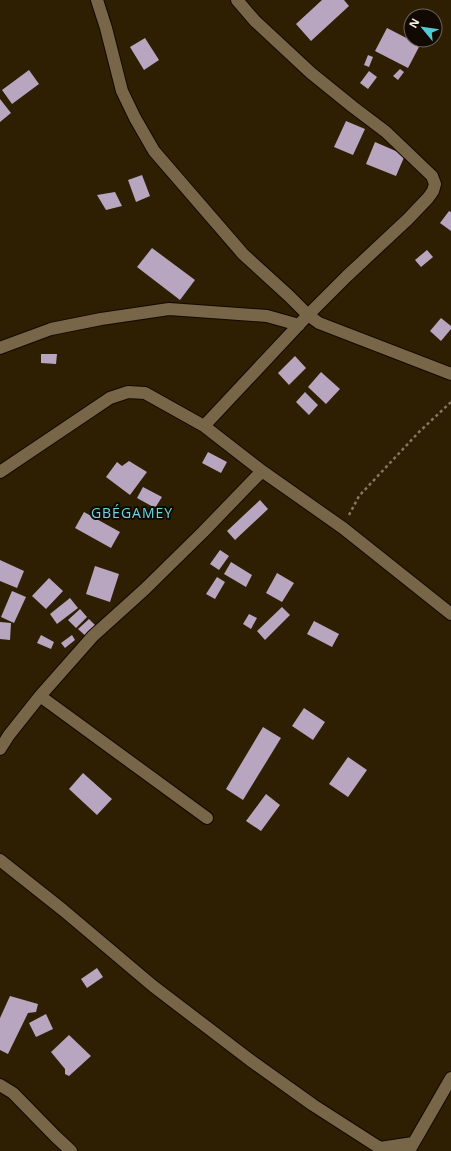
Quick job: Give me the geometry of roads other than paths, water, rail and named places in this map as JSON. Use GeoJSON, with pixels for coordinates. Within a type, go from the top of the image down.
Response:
{"type":"FeatureCollection","features":[{"type":"Feature","properties":{"kind":"street"},"geometry":{"type":"LineString","coordinates":[[97,0],[106,28],[122,92],[135,118],[154,151],[243,254],[308,315],[319,323],[451,374]]}},
{"type":"Feature","properties":{"kind":"street"},"geometry":{"type":"LineString","coordinates":[[204,426],[308,315],[423,203],[432,192],[435,184],[432,176],[386,132],[311,73],[255,21],[237,0]]}},
{"type":"Feature","properties":{"kind":"street"},"geometry":{"type":"LineString","coordinates":[[0,348],[51,329],[101,319],[170,309],[267,316],[299,325]]}},
{"type":"Feature","properties":{"kind":"street"},"geometry":{"type":"LineString","coordinates":[[0,472],[110,398],[128,392],[145,393],[204,426],[262,471],[343,528],[451,614]]}},
{"type":"Feature","properties":{"kind":"street"},"geometry":{"type":"LineString","coordinates":[[0,749],[9,735],[40,696],[93,636],[145,589],[204,532],[262,471]]}},
{"type":"Feature","properties":{"kind":"street"},"geometry":{"type":"LineString","coordinates":[[40,696],[207,818]]}},
{"type":"Feature","properties":{"kind":"street"},"geometry":{"type":"LineString","coordinates":[[0,860],[63,910],[153,986],[250,1060],[313,1105],[381,1149],[411,1147],[451,1078]]}},
{"type":"Feature","properties":{"kind":"street"},"geometry":{"type":"LineString","coordinates":[[0,1085],[13,1093],[71,1151]]}},
{"type":"Feature","properties":{"kind":"district","name":"GBÉGAMEY"},"geometry":{"type":"Point","coordinates":[132,512]}}]}
